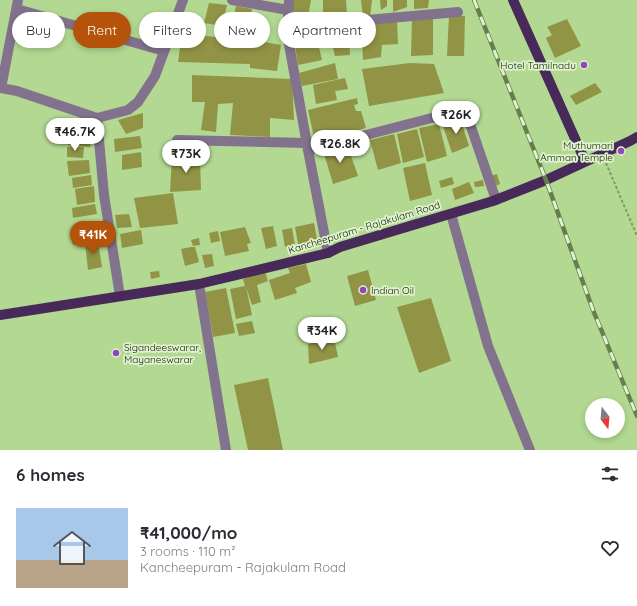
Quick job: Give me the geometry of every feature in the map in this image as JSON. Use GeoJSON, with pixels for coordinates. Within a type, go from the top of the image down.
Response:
{"type":"FeatureCollection","features":[{"type":"Feature","properties":{"kind":"main road"},"geometry":{"type":"LineString","coordinates":[[513,0],[585,161]]}},
{"type":"Feature","properties":{"kind":"main road","name":"Kancheepuram - Rajakulam Road"},"geometry":{"type":"LineString","coordinates":[[0,315],[199,284],[328,253],[340,246],[496,200],[546,180],[637,137]]}},
{"type":"Feature","properties":{"kind":"street"},"geometry":{"type":"LineString","coordinates":[[164,51],[18,4],[0,88],[17,91],[96,118],[128,110],[138,102],[155,76],[183,0]]}},
{"type":"Feature","properties":{"kind":"street"},"geometry":{"type":"LineString","coordinates":[[232,0],[288,5]]}},
{"type":"Feature","properties":{"kind":"street"},"geometry":{"type":"LineString","coordinates":[[376,19],[458,12]]}},
{"type":"Feature","properties":{"kind":"street"},"geometry":{"type":"LineString","coordinates":[[290,48],[328,253]]}},
{"type":"Feature","properties":{"kind":"street"},"geometry":{"type":"LineString","coordinates":[[177,140],[307,146],[451,113],[462,112],[468,118],[496,200]]}},
{"type":"Feature","properties":{"kind":"street"},"geometry":{"type":"LineString","coordinates":[[96,118],[104,195],[120,296]]}},
{"type":"Feature","properties":{"kind":"street"},"geometry":{"type":"LineString","coordinates":[[451,214],[488,346],[530,450]]}},
{"type":"Feature","properties":{"kind":"street"},"geometry":{"type":"LineString","coordinates":[[199,284],[226,450]]}},
{"type":"Feature","properties":{"kind":"path"},"geometry":{"type":"LineString","coordinates":[[602,154],[637,236]]}},
{"type":"Feature","properties":{"kind":"building"},"geometry":{"type":"Polygon","coordinates":[[[293,0],[311,0],[309,12],[291,12],[293,0]]]}},
{"type":"Feature","properties":{"kind":"building"},"geometry":{"type":"Polygon","coordinates":[[[323,0],[346,0],[347,12],[323,12],[323,0]]]}},
{"type":"Feature","properties":{"kind":"building"},"geometry":{"type":"Polygon","coordinates":[[[361,0],[372,0],[371,12],[362,12],[361,0]]]}},
{"type":"Feature","properties":{"kind":"building"},"geometry":{"type":"Polygon","coordinates":[[[380,0],[387,0],[387,6],[381,10],[380,0]]]}},
{"type":"Feature","properties":{"kind":"building"},"geometry":{"type":"Polygon","coordinates":[[[393,0],[407,0],[407,7],[393,12],[393,0]]]}},
{"type":"Feature","properties":{"kind":"building"},"geometry":{"type":"Polygon","coordinates":[[[414,0],[429,0],[428,8],[414,9],[414,0]]]}},
{"type":"Feature","properties":{"kind":"building"},"geometry":{"type":"Polygon","coordinates":[[[209,3],[227,5],[225,12],[214,12],[214,25],[206,23],[206,15],[209,3]]]}},
{"type":"Feature","properties":{"kind":"building"},"geometry":{"type":"Polygon","coordinates":[[[236,6],[252,9],[251,12],[235,12],[236,6]]]}},
{"type":"Feature","properties":{"kind":"building"},"geometry":{"type":"Polygon","coordinates":[[[449,15],[465,16],[464,56],[447,56],[449,15]]]}},
{"type":"Feature","properties":{"kind":"building"},"geometry":{"type":"Polygon","coordinates":[[[412,18],[433,18],[433,55],[411,56],[412,18]]]}},
{"type":"Feature","properties":{"kind":"building"},"geometry":{"type":"Polygon","coordinates":[[[567,19],[581,46],[555,58],[546,38],[552,35],[547,27],[567,19]]]}},
{"type":"Feature","properties":{"kind":"building"},"geometry":{"type":"Polygon","coordinates":[[[397,20],[398,44],[382,45],[381,57],[363,60],[362,48],[376,48],[376,21],[397,20]]]}},
{"type":"Feature","properties":{"kind":"building"},"geometry":{"type":"Polygon","coordinates":[[[206,36],[214,37],[214,48],[270,48],[270,43],[278,44],[278,48],[281,48],[277,71],[250,68],[250,64],[178,62],[180,48],[206,48],[206,36]]]}},
{"type":"Feature","properties":{"kind":"building"},"geometry":{"type":"Polygon","coordinates":[[[295,48],[319,48],[322,60],[298,65],[295,48]]]}},
{"type":"Feature","properties":{"kind":"building"},"geometry":{"type":"Polygon","coordinates":[[[333,48],[350,48],[350,55],[335,56],[333,48]]]}},
{"type":"Feature","properties":{"kind":"building"},"geometry":{"type":"Polygon","coordinates":[[[335,63],[338,79],[302,86],[299,73],[335,63]]]}},
{"type":"Feature","properties":{"kind":"building"},"geometry":{"type":"Polygon","coordinates":[[[410,63],[434,64],[444,93],[369,106],[362,69],[410,63]]]}},
{"type":"Feature","properties":{"kind":"building"},"geometry":{"type":"Polygon","coordinates":[[[192,75],[292,79],[294,120],[270,118],[270,137],[230,135],[233,103],[218,104],[216,132],[201,130],[205,102],[192,102],[192,75]]]}},
{"type":"Feature","properties":{"kind":"building"},"geometry":{"type":"Polygon","coordinates":[[[345,78],[348,89],[335,91],[337,100],[316,104],[313,85],[345,78]]]}},
{"type":"Feature","properties":{"kind":"building"},"geometry":{"type":"Polygon","coordinates":[[[595,83],[602,92],[576,105],[570,96],[595,83]]]}},
{"type":"Feature","properties":{"kind":"building"},"geometry":{"type":"Polygon","coordinates":[[[357,98],[358,104],[354,105],[356,111],[361,111],[366,128],[315,142],[308,110],[357,98]]]}},
{"type":"Feature","properties":{"kind":"building"},"geometry":{"type":"Polygon","coordinates":[[[143,113],[143,128],[126,134],[118,120],[143,113]]]}},
{"type":"Feature","properties":{"kind":"building"},"geometry":{"type":"Polygon","coordinates":[[[460,118],[469,146],[452,153],[442,123],[460,118]]]}},
{"type":"Feature","properties":{"kind":"building"},"geometry":{"type":"Polygon","coordinates":[[[71,121],[92,128],[90,147],[68,145],[71,121]]]}},
{"type":"Feature","properties":{"kind":"building"},"geometry":{"type":"Polygon","coordinates":[[[439,124],[447,156],[427,162],[419,128],[439,124]]]}},
{"type":"Feature","properties":{"kind":"building"},"geometry":{"type":"Polygon","coordinates":[[[417,129],[424,157],[403,163],[397,134],[417,129]]]}},
{"type":"Feature","properties":{"kind":"building"},"geometry":{"type":"Polygon","coordinates":[[[394,134],[401,163],[378,170],[370,140],[394,134]]]}},
{"type":"Feature","properties":{"kind":"building"},"geometry":{"type":"Polygon","coordinates":[[[140,136],[142,148],[115,152],[114,139],[140,136]]]}},
{"type":"Feature","properties":{"kind":"building"},"geometry":{"type":"Polygon","coordinates":[[[347,144],[358,176],[333,184],[323,150],[347,144]]]}},
{"type":"Feature","properties":{"kind":"building"},"geometry":{"type":"Polygon","coordinates":[[[67,147],[84,147],[83,158],[67,157],[67,147]]]}},
{"type":"Feature","properties":{"kind":"building"},"geometry":{"type":"Polygon","coordinates":[[[141,152],[142,167],[122,170],[122,155],[141,152]]]}},
{"type":"Feature","properties":{"kind":"building"},"geometry":{"type":"Polygon","coordinates":[[[172,157],[200,157],[201,190],[170,192],[172,157]]]}},
{"type":"Feature","properties":{"kind":"building"},"geometry":{"type":"Polygon","coordinates":[[[89,160],[90,173],[69,176],[67,161],[89,160]]]}},
{"type":"Feature","properties":{"kind":"building"},"geometry":{"type":"Polygon","coordinates":[[[425,163],[432,195],[410,201],[403,168],[425,163]]]}},
{"type":"Feature","properties":{"kind":"building"},"geometry":{"type":"Polygon","coordinates":[[[497,174],[500,184],[493,187],[490,176],[497,174]]]}},
{"type":"Feature","properties":{"kind":"building"},"geometry":{"type":"Polygon","coordinates":[[[91,175],[92,185],[73,188],[72,178],[91,175]]]}},
{"type":"Feature","properties":{"kind":"building"},"geometry":{"type":"Polygon","coordinates":[[[452,177],[454,184],[441,188],[439,181],[452,177]]]}},
{"type":"Feature","properties":{"kind":"building"},"geometry":{"type":"Polygon","coordinates":[[[483,180],[484,186],[475,187],[474,182],[483,180]]]}},
{"type":"Feature","properties":{"kind":"building"},"geometry":{"type":"Polygon","coordinates":[[[469,182],[474,193],[455,200],[452,189],[469,182]]]}},
{"type":"Feature","properties":{"kind":"building"},"geometry":{"type":"Polygon","coordinates":[[[94,186],[95,202],[77,205],[75,189],[94,186]]]}},
{"type":"Feature","properties":{"kind":"building"},"geometry":{"type":"Polygon","coordinates":[[[173,193],[178,224],[140,228],[134,198],[173,193]]]}},
{"type":"Feature","properties":{"kind":"building"},"geometry":{"type":"Polygon","coordinates":[[[95,204],[97,214],[73,218],[72,208],[95,204]]]}},
{"type":"Feature","properties":{"kind":"building"},"geometry":{"type":"Polygon","coordinates":[[[129,214],[132,227],[117,228],[115,215],[129,214]]]}},
{"type":"Feature","properties":{"kind":"building"},"geometry":{"type":"Polygon","coordinates":[[[314,223],[317,239],[308,241],[310,247],[299,249],[295,227],[314,223]]]}},
{"type":"Feature","properties":{"kind":"building"},"geometry":{"type":"Polygon","coordinates":[[[273,226],[277,246],[266,249],[261,228],[273,226]]]}},
{"type":"Feature","properties":{"kind":"building"},"geometry":{"type":"Polygon","coordinates":[[[245,227],[251,243],[247,244],[249,251],[225,256],[220,232],[245,227]]]}},
{"type":"Feature","properties":{"kind":"building"},"geometry":{"type":"Polygon","coordinates":[[[97,228],[99,239],[73,245],[70,232],[97,228]]]}},
{"type":"Feature","properties":{"kind":"building"},"geometry":{"type":"Polygon","coordinates":[[[292,228],[295,245],[285,247],[282,230],[292,228]]]}},
{"type":"Feature","properties":{"kind":"building"},"geometry":{"type":"Polygon","coordinates":[[[141,230],[143,244],[122,248],[120,234],[141,230]]]}},
{"type":"Feature","properties":{"kind":"building"},"geometry":{"type":"Polygon","coordinates":[[[218,231],[220,241],[211,243],[209,233],[218,231]]]}},
{"type":"Feature","properties":{"kind":"building"},"geometry":{"type":"Polygon","coordinates":[[[199,238],[200,245],[193,246],[191,240],[199,238]]]}},
{"type":"Feature","properties":{"kind":"building"},"geometry":{"type":"Polygon","coordinates":[[[98,241],[102,267],[88,270],[85,243],[98,241]]]}},
{"type":"Feature","properties":{"kind":"building"},"geometry":{"type":"Polygon","coordinates":[[[195,247],[199,262],[185,266],[181,249],[195,247]]]}},
{"type":"Feature","properties":{"kind":"building"},"geometry":{"type":"Polygon","coordinates":[[[212,254],[214,266],[205,268],[202,255],[212,254]]]}},
{"type":"Feature","properties":{"kind":"building"},"geometry":{"type":"Polygon","coordinates":[[[306,264],[311,282],[295,288],[297,293],[275,300],[269,280],[290,273],[288,268],[306,264]]]}},
{"type":"Feature","properties":{"kind":"building"},"geometry":{"type":"Polygon","coordinates":[[[368,270],[376,300],[355,306],[347,276],[368,270]]]}},
{"type":"Feature","properties":{"kind":"building"},"geometry":{"type":"Polygon","coordinates":[[[159,271],[160,277],[151,279],[150,272],[159,271]]]}},
{"type":"Feature","properties":{"kind":"building"},"geometry":{"type":"Polygon","coordinates":[[[265,272],[268,281],[257,285],[261,302],[252,305],[246,287],[252,315],[236,319],[230,289],[245,286],[243,279],[265,272]]]}},
{"type":"Feature","properties":{"kind":"building"},"geometry":{"type":"Polygon","coordinates":[[[226,288],[235,333],[213,337],[205,292],[226,288]]]}},
{"type":"Feature","properties":{"kind":"building"},"geometry":{"type":"Polygon","coordinates":[[[431,298],[451,361],[419,373],[397,307],[431,298]]]}},
{"type":"Feature","properties":{"kind":"building"},"geometry":{"type":"Polygon","coordinates":[[[252,321],[255,333],[239,336],[236,324],[252,321]]]}},
{"type":"Feature","properties":{"kind":"building"},"geometry":{"type":"Polygon","coordinates":[[[334,338],[338,357],[309,364],[308,344],[334,338]]]}},
{"type":"Feature","properties":{"kind":"building"},"geometry":{"type":"Polygon","coordinates":[[[268,378],[283,450],[248,450],[234,385],[268,378]]]}},
{"type":"Feature","properties":{"kind":"railway"},"geometry":{"type":"LineString","coordinates":[[474,0],[546,180],[593,310],[637,416]]}},
{"type":"Feature","properties":{"kind":"place","name":"Hotel Tamilnadu"},"geometry":{"type":"Point","coordinates":[584,65]}},
{"type":"Feature","properties":{"kind":"place","name":"Muthumari Amman Temple"},"geometry":{"type":"Point","coordinates":[621,151]}},
{"type":"Feature","properties":{"kind":"place","name":"Indian Oil"},"geometry":{"type":"Point","coordinates":[363,290]}},
{"type":"Feature","properties":{"kind":"place","name":"Sigandeeswarar, Mayaneswarar"},"geometry":{"type":"Point","coordinates":[116,353]}}]}
